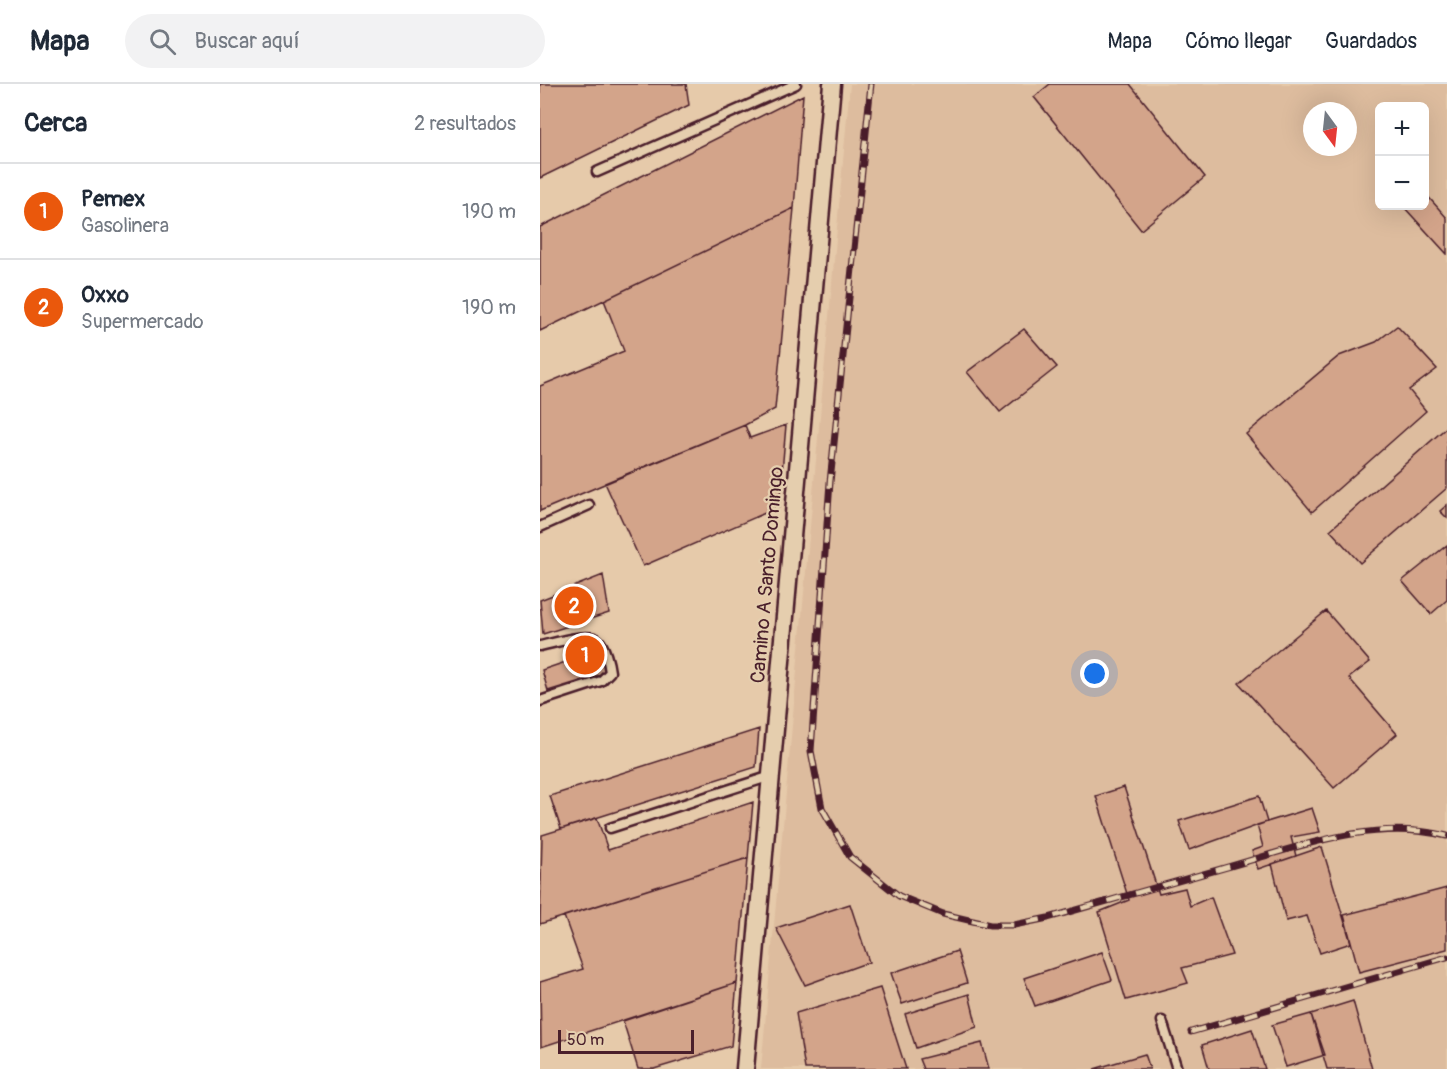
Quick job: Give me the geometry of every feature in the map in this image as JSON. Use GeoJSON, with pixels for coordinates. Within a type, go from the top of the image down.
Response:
{"type":"FeatureCollection","features":[{"type":"Feature","properties":{"kind":"street","name":"Camino A Santo Domingo"},"geometry":{"type":"LineString","coordinates":[[745,1069],[832,84]]}},
{"type":"Feature","properties":{"kind":"lane"},"geometry":{"type":"LineString","coordinates":[[597,172],[796,84]]}},
{"type":"Feature","properties":{"kind":"lane"},"geometry":{"type":"LineString","coordinates":[[540,527],[589,505]]}},
{"type":"Feature","properties":{"kind":"lane"},"geometry":{"type":"LineString","coordinates":[[540,646],[587,637],[598,640],[610,672],[601,681],[540,701]]}},
{"type":"Feature","properties":{"kind":"lane"},"geometry":{"type":"LineString","coordinates":[[610,828],[771,776]]}},
{"type":"Feature","properties":{"kind":"lane"},"geometry":{"type":"LineString","coordinates":[[1162,1021],[1177,1069]]}},
{"type":"Feature","properties":{"kind":"shaded area"},"geometry":{"type":"Polygon","coordinates":[[[850,84],[1447,84],[1447,1069],[761,1069],[850,84]]]}},
{"type":"Feature","properties":{"kind":"building"},"geometry":{"type":"Polygon","coordinates":[[[540,84],[686,84],[689,105],[540,178],[540,84]]]}},
{"type":"Feature","properties":{"kind":"building"},"geometry":{"type":"Polygon","coordinates":[[[1050,84],[1130,84],[1205,177],[1141,230],[1034,97],[1050,84]]]}},
{"type":"Feature","properties":{"kind":"building"},"geometry":{"type":"Polygon","coordinates":[[[803,95],[794,208],[540,331],[540,227],[803,95]]]}},
{"type":"Feature","properties":{"kind":"building"},"geometry":{"type":"Polygon","coordinates":[[[1429,198],[1447,218],[1447,254],[1407,210],[1429,210],[1429,198]]]}},
{"type":"Feature","properties":{"kind":"building"},"geometry":{"type":"Polygon","coordinates":[[[794,208],[775,409],[745,425],[540,511],[540,386],[624,351],[604,300],[794,208]]]}},
{"type":"Feature","properties":{"kind":"building"},"geometry":{"type":"Polygon","coordinates":[[[1397,326],[1437,369],[1409,390],[1426,411],[1312,512],[1246,434],[1339,356],[1376,342],[1397,326]]]}},
{"type":"Feature","properties":{"kind":"building"},"geometry":{"type":"Polygon","coordinates":[[[1024,329],[1057,367],[1000,412],[967,372],[1024,329]]]}},
{"type":"Feature","properties":{"kind":"building"},"geometry":{"type":"Polygon","coordinates":[[[745,425],[750,438],[786,425],[779,507],[643,566],[605,483],[745,425]]]}},
{"type":"Feature","properties":{"kind":"building"},"geometry":{"type":"Polygon","coordinates":[[[1447,427],[1447,488],[1360,563],[1330,530],[1447,427]]]}},
{"type":"Feature","properties":{"kind":"building"},"geometry":{"type":"Polygon","coordinates":[[[1447,505],[1447,518],[1440,511],[1447,505]]]}},
{"type":"Feature","properties":{"kind":"building"},"geometry":{"type":"Polygon","coordinates":[[[1447,545],[1447,600],[1431,614],[1402,581],[1447,545]]]}},
{"type":"Feature","properties":{"kind":"building"},"geometry":{"type":"Polygon","coordinates":[[[603,575],[609,613],[543,634],[540,600],[603,575]]]}},
{"type":"Feature","properties":{"kind":"building"},"geometry":{"type":"Polygon","coordinates":[[[1326,611],[1370,662],[1349,678],[1397,734],[1334,788],[1239,683],[1326,611]]]}},
{"type":"Feature","properties":{"kind":"building"},"geometry":{"type":"Polygon","coordinates":[[[601,650],[606,673],[548,691],[542,670],[601,650]]]}},
{"type":"Feature","properties":{"kind":"building"},"geometry":{"type":"Polygon","coordinates":[[[759,729],[756,767],[561,829],[550,796],[759,729]]]}},
{"type":"Feature","properties":{"kind":"building"},"geometry":{"type":"Polygon","coordinates":[[[1124,787],[1159,894],[1185,888],[1190,906],[1211,897],[1232,955],[1182,968],[1188,983],[1126,1000],[1099,912],[1129,900],[1096,796],[1124,787]]]}},
{"type":"Feature","properties":{"kind":"building"},"geometry":{"type":"Polygon","coordinates":[[[1259,796],[1267,822],[1189,850],[1179,821],[1259,796]]]}},
{"type":"Feature","properties":{"kind":"building"},"geometry":{"type":"Polygon","coordinates":[[[753,802],[748,858],[540,924],[542,835],[597,818],[608,850],[753,802]]]}},
{"type":"Feature","properties":{"kind":"building"},"geometry":{"type":"Polygon","coordinates":[[[1312,808],[1320,832],[1291,837],[1296,856],[1258,869],[1252,851],[1263,847],[1257,825],[1312,808]]]}},
{"type":"Feature","properties":{"kind":"building"},"geometry":{"type":"Polygon","coordinates":[[[1322,847],[1351,943],[1320,953],[1307,916],[1286,921],[1272,864],[1322,847]]]}},
{"type":"Feature","properties":{"kind":"building"},"geometry":{"type":"Polygon","coordinates":[[[748,858],[737,983],[541,1047],[540,982],[583,969],[564,916],[748,858]]]}},
{"type":"Feature","properties":{"kind":"building"},"geometry":{"type":"Polygon","coordinates":[[[1447,888],[1447,949],[1359,972],[1344,915],[1447,888]]]}},
{"type":"Feature","properties":{"kind":"building"},"geometry":{"type":"Polygon","coordinates":[[[850,904],[869,962],[805,985],[776,928],[850,904]]]}},
{"type":"Feature","properties":{"kind":"building"},"geometry":{"type":"Polygon","coordinates":[[[957,951],[967,983],[902,1004],[891,973],[957,951]]]}},
{"type":"Feature","properties":{"kind":"building"},"geometry":{"type":"Polygon","coordinates":[[[1102,952],[1112,980],[1035,1006],[1024,978],[1102,952]]]}},
{"type":"Feature","properties":{"kind":"building"},"geometry":{"type":"Polygon","coordinates":[[[737,983],[731,1046],[654,1069],[638,1069],[623,1021],[737,983]]]}},
{"type":"Feature","properties":{"kind":"building"},"geometry":{"type":"Polygon","coordinates":[[[880,988],[906,1069],[805,1069],[796,1013],[880,988]]]}},
{"type":"Feature","properties":{"kind":"building"},"geometry":{"type":"Polygon","coordinates":[[[969,994],[977,1027],[916,1048],[905,1014],[969,994]]]}},
{"type":"Feature","properties":{"kind":"building"},"geometry":{"type":"Polygon","coordinates":[[[1353,1001],[1372,1069],[1327,1069],[1311,1014],[1353,1001]]]}},
{"type":"Feature","properties":{"kind":"building"},"geometry":{"type":"Polygon","coordinates":[[[1311,1014],[1325,1055],[1286,1067],[1272,1025],[1311,1014]]]}},
{"type":"Feature","properties":{"kind":"building"},"geometry":{"type":"Polygon","coordinates":[[[1252,1029],[1265,1069],[1209,1069],[1202,1045],[1252,1029]]]}},
{"type":"Feature","properties":{"kind":"building"},"geometry":{"type":"Polygon","coordinates":[[[982,1043],[989,1069],[923,1069],[919,1059],[982,1043]]]}},
{"type":"Feature","properties":{"kind":"building"},"geometry":{"type":"Polygon","coordinates":[[[1145,1054],[1150,1069],[1094,1069],[1145,1054]]]}},
{"type":"Feature","properties":{"kind":"railway"},"geometry":{"type":"LineString","coordinates":[[871,84],[830,482],[811,751],[822,808],[850,857],[899,896],[943,914],[990,925],[1014,925],[1048,918],[1334,837],[1391,830],[1419,831],[1447,836]]}},
{"type":"Feature","properties":{"kind":"railway"},"geometry":{"type":"LineString","coordinates":[[1191,1032],[1447,957]]}},
{"type":"Feature","properties":{"kind":"place","name":"Oxxo"},"geometry":{"type":"Point","coordinates":[574,606]}},
{"type":"Feature","properties":{"kind":"place","name":"Pemex"},"geometry":{"type":"Point","coordinates":[585,655]}}]}
